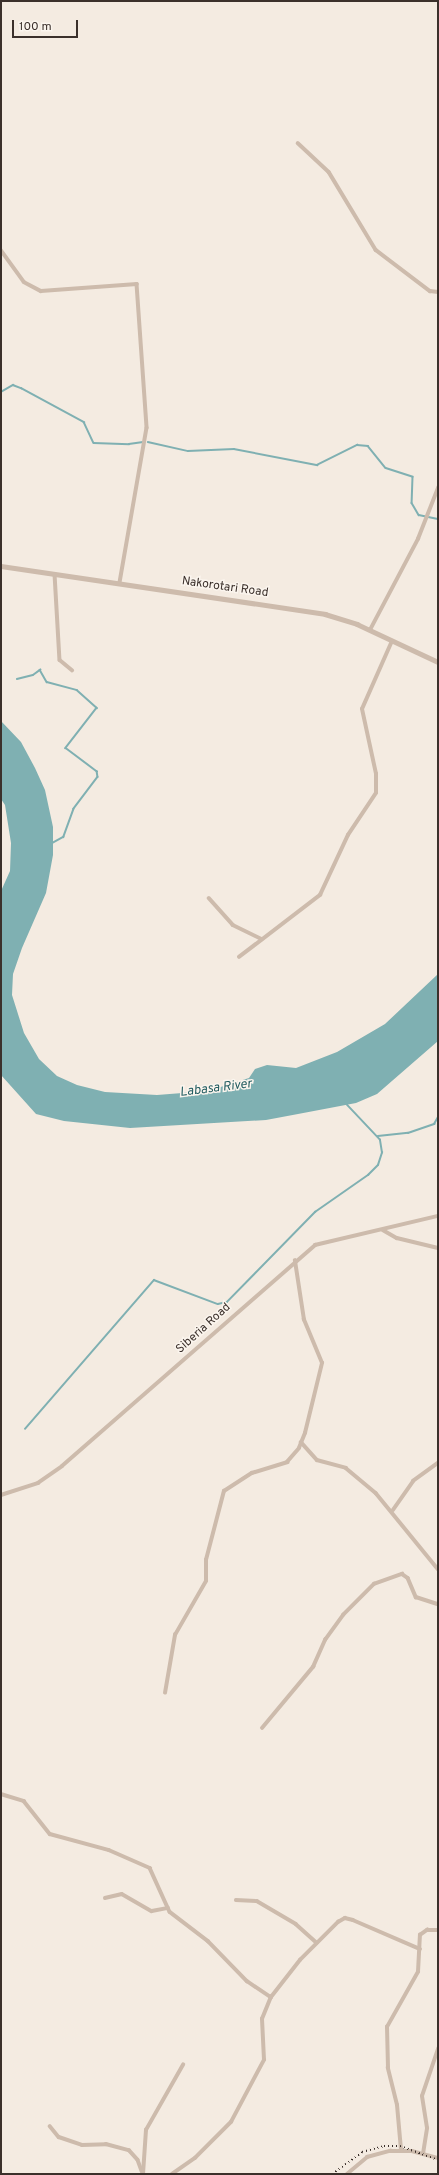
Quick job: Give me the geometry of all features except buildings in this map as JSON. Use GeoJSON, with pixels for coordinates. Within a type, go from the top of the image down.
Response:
{"type":"FeatureCollection","features":[{"type":"Feature","properties":{"kind":"street"},"geometry":{"type":"LineString","coordinates":[[298,143],[329,172],[376,250],[430,292],[438,292]]}},
{"type":"Feature","properties":{"kind":"street"},"geometry":{"type":"LineString","coordinates":[[1,250],[24,282],[41,291],[137,284],[147,428],[120,583]]}},
{"type":"Feature","properties":{"kind":"street"},"geometry":{"type":"LineString","coordinates":[[370,630],[425,522],[438,488]]}},
{"type":"Feature","properties":{"kind":"street","name":"Nakorotari Road"},"geometry":{"type":"LineString","coordinates":[[1,566],[313,611],[370,630],[438,662]]}},
{"type":"Feature","properties":{"kind":"street"},"geometry":{"type":"LineString","coordinates":[[55,574],[60,660],[72,670]]}},
{"type":"Feature","properties":{"kind":"street"},"geometry":{"type":"LineString","coordinates":[[239,957],[320,895],[348,835],[376,794],[376,774],[362,709],[392,641]]}},
{"type":"Feature","properties":{"kind":"street"},"geometry":{"type":"LineString","coordinates":[[209,898],[234,925],[262,939]]}},
{"type":"Feature","properties":{"kind":"street","name":"Siberia Road"},"geometry":{"type":"LineString","coordinates":[[1,1496],[38,1483],[62,1466],[315,1245],[438,1216]]}},
{"type":"Feature","properties":{"kind":"street"},"geometry":{"type":"LineString","coordinates":[[382,1230],[397,1238],[438,1248]]}},
{"type":"Feature","properties":{"kind":"street"},"geometry":{"type":"LineString","coordinates":[[165,1693],[175,1635],[206,1581],[206,1560],[224,1491],[252,1473],[287,1462],[301,1442],[322,1363],[304,1320],[295,1261]]}},
{"type":"Feature","properties":{"kind":"street"},"geometry":{"type":"LineString","coordinates":[[301,1442],[318,1460],[346,1468],[356,1476],[392,1510],[438,1569]]}},
{"type":"Feature","properties":{"kind":"street"},"geometry":{"type":"LineString","coordinates":[[392,1510],[413,1481],[438,1463]]}},
{"type":"Feature","properties":{"kind":"street"},"geometry":{"type":"LineString","coordinates":[[262,1728],[313,1667],[325,1640],[343,1615],[374,1584],[402,1574],[408,1578],[416,1597],[438,1604]]}},
{"type":"Feature","properties":{"kind":"street"},"geometry":{"type":"LineString","coordinates":[[1,1794],[24,1801],[50,1834],[140,1861],[150,1868],[168,1908],[176,1918],[208,1941],[247,1981],[271,1997]]}},
{"type":"Feature","properties":{"kind":"street"},"geometry":{"type":"LineString","coordinates":[[105,1898],[122,1894],[152,1910],[168,1908]]}},
{"type":"Feature","properties":{"kind":"street"},"geometry":{"type":"LineString","coordinates":[[236,1900],[257,1901],[296,1924],[317,1943]]}},
{"type":"Feature","properties":{"kind":"street"},"geometry":{"type":"LineString","coordinates":[[172,2174],[195,2158],[231,2122],[264,2060],[262,2019],[271,1997],[317,1943],[345,1918],[420,1949]]}},
{"type":"Feature","properties":{"kind":"street"},"geometry":{"type":"LineString","coordinates":[[401,2150],[397,2105],[388,2068],[386,2035],[390,2019],[415,1980],[421,1932],[438,1930]]}},
{"type":"Feature","properties":{"kind":"street"},"geometry":{"type":"LineString","coordinates":[[423,2154],[427,2128],[422,2096],[438,2049]]}},
{"type":"Feature","properties":{"kind":"street"},"geometry":{"type":"LineString","coordinates":[[143,2174],[146,2130],[183,2066]]}},
{"type":"Feature","properties":{"kind":"street"},"geometry":{"type":"LineString","coordinates":[[50,2126],[59,2137],[82,2145],[106,2144],[129,2150],[138,2160],[143,2174]]}},
{"type":"Feature","properties":{"kind":"street"},"geometry":{"type":"LineString","coordinates":[[346,2174],[367,2157],[401,2150],[438,2158]]}},
{"type":"Feature","properties":{"kind":"water","name":"Labasa River"},"geometry":{"type":"Polygon","coordinates":[[[1,721],[21,742],[35,768],[45,790],[53,827],[53,855],[46,893],[22,948],[13,974],[12,995],[24,1033],[39,1059],[57,1076],[77,1085],[105,1092],[157,1095],[208,1091],[249,1078],[255,1069],[267,1065],[296,1068],[337,1052],[385,1024],[438,974],[438,1041],[377,1094],[356,1103],[266,1120],[130,1128],[64,1121],[36,1114],[1,1075],[1,891],[10,871],[11,843],[5,805],[1,799],[1,721]]]}},
{"type":"Feature","properties":{"kind":"waterway"},"geometry":{"type":"LineString","coordinates":[[1,392],[13,385],[84,422],[94,443],[129,444],[143,442]]}},
{"type":"Feature","properties":{"kind":"waterway"},"geometry":{"type":"LineString","coordinates":[[148,442],[188,451],[234,449],[317,465],[357,445],[368,446],[386,468],[413,477],[412,503],[419,515],[438,519]]}},
{"type":"Feature","properties":{"kind":"waterway"},"geometry":{"type":"LineString","coordinates":[[17,679],[33,675],[40,670],[47,682],[77,690],[97,708],[66,748],[97,771],[98,777],[74,809],[64,837],[53,843]]}},
{"type":"Feature","properties":{"kind":"waterway"},"geometry":{"type":"LineString","coordinates":[[25,1429],[154,1280],[218,1304],[227,1302],[315,1212],[368,1175],[378,1165],[382,1153],[380,1140],[346,1104]]}},
{"type":"Feature","properties":{"kind":"waterway"},"geometry":{"type":"LineString","coordinates":[[378,1136],[408,1133],[434,1124],[438,1117]]}},
{"type":"Feature","properties":{"kind":"railway"},"geometry":{"type":"LineString","coordinates":[[332,2174],[362,2152],[384,2146],[400,2146],[438,2160]]}}]}
